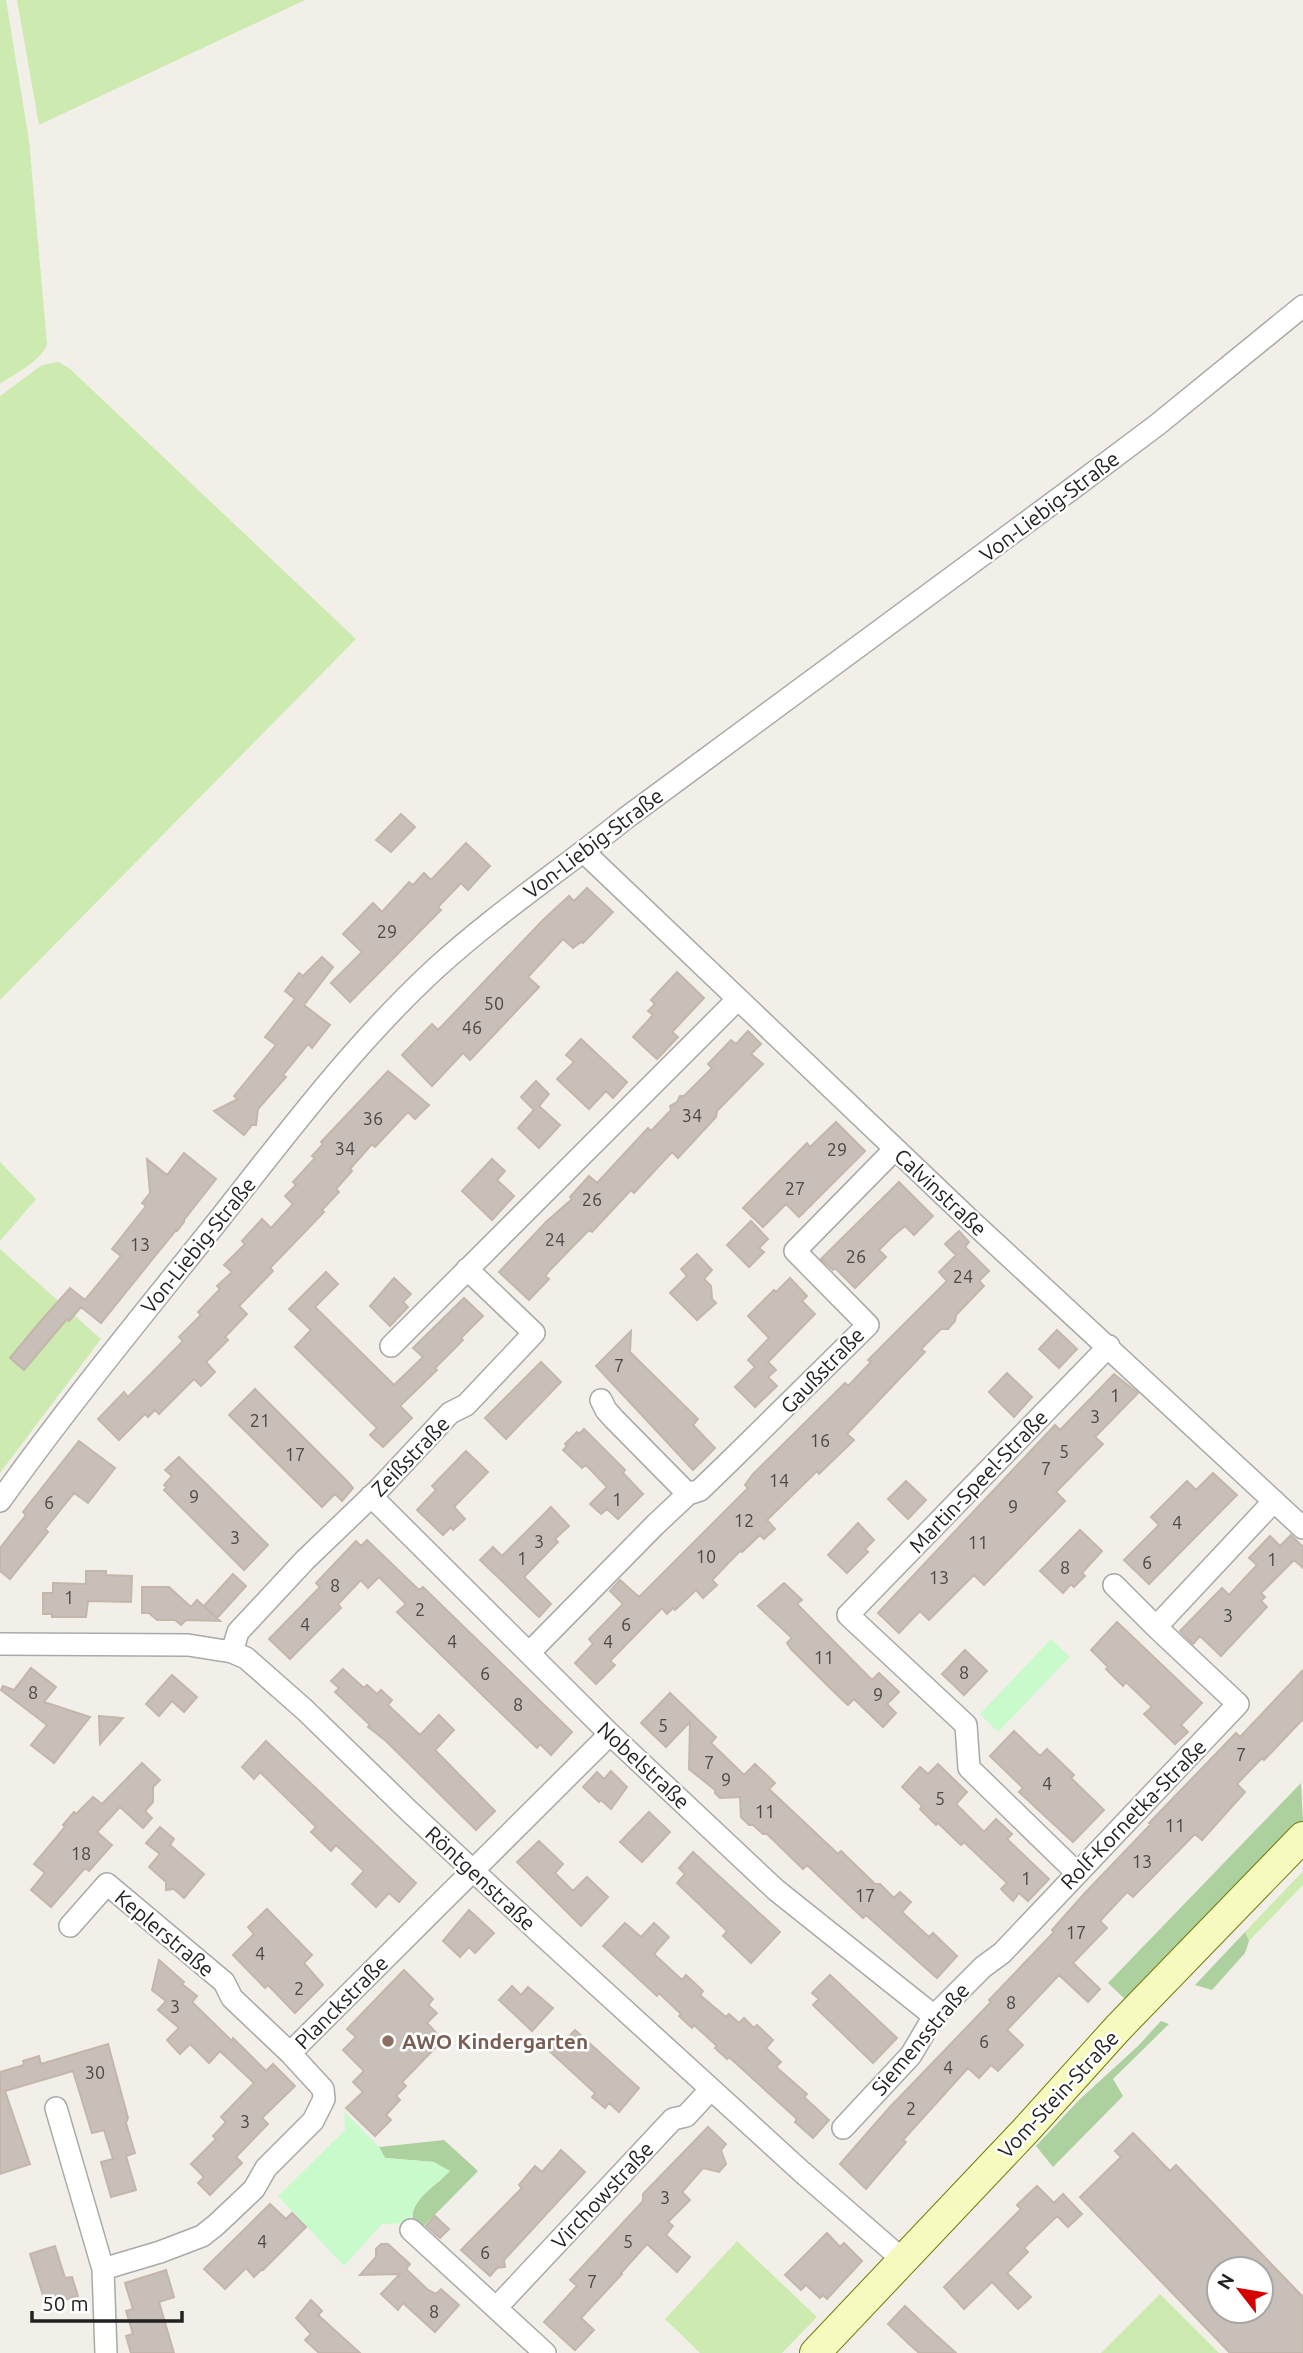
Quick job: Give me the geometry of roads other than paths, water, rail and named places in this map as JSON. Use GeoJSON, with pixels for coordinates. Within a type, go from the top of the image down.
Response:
{"type":"FeatureCollection","features":[{"type":"Feature","properties":{"kind":"main road","name":"Vom-Stein-Straße"},"geometry":{"type":"LineString","coordinates":[[814,2353],[1118,2028],[1303,1837]]}},
{"type":"Feature","properties":{"kind":"street","name":"Von-Liebig-Straße"},"geometry":{"type":"LineString","coordinates":[[0,1501],[102,1366],[300,1117],[385,1019],[434,970],[525,894],[1146,433],[1303,306]]}},
{"type":"Feature","properties":{"kind":"street","name":"Calvinstraße"},"geometry":{"type":"LineString","coordinates":[[584,852],[1049,1294],[1303,1528]]}},
{"type":"Feature","properties":{"kind":"street"},"geometry":{"type":"LineString","coordinates":[[391,1346],[738,999]]}},
{"type":"Feature","properties":{"kind":"street","name":"Gaußstraße"},"geometry":{"type":"LineString","coordinates":[[530,1653],[688,1494],[700,1490],[868,1325],[795,1251],[895,1149]]}},
{"type":"Feature","properties":{"kind":"street","name":"Zeißstraße"},"geometry":{"type":"LineString","coordinates":[[232,1652],[238,1632],[305,1560],[448,1415],[466,1405],[534,1333],[467,1269]]}},
{"type":"Feature","properties":{"kind":"street","name":"Martin-Speel-Straße"},"geometry":{"type":"LineString","coordinates":[[1076,1872],[968,1768],[966,1725],[848,1615],[1108,1346]]}},
{"type":"Feature","properties":{"kind":"street"},"geometry":{"type":"LineString","coordinates":[[601,1400],[614,1419],[688,1494]]}},
{"type":"Feature","properties":{"kind":"street","name":"Nobelstraße"},"geometry":{"type":"LineString","coordinates":[[371,1496],[610,1734],[776,1890],[934,2016]]}},
{"type":"Feature","properties":{"kind":"street"},"geometry":{"type":"LineString","coordinates":[[1114,1585],[1156,1627],[1274,1501]]}},
{"type":"Feature","properties":{"kind":"street","name":"Rolf-Kornetka-Straße"},"geometry":{"type":"LineString","coordinates":[[1028,1924],[1238,1704],[1156,1627]]}},
{"type":"Feature","properties":{"kind":"street","name":"Röntgenstraße"},"geometry":{"type":"LineString","coordinates":[[0,1644],[188,1645],[232,1652],[246,1658],[711,2089],[903,2260]]}},
{"type":"Feature","properties":{"kind":"street","name":"Planckstraße"},"geometry":{"type":"LineString","coordinates":[[103,2269],[202,2236],[254,2189],[266,2168],[313,2121],[324,2099],[323,2089],[307,2069],[289,2053],[610,1734]]}},
{"type":"Feature","properties":{"kind":"street","name":"Keplerstraße"},"geometry":{"type":"LineString","coordinates":[[70,1926],[107,1884],[224,1982],[232,1998],[289,2053]]}},
{"type":"Feature","properties":{"kind":"street","name":"Siemensstraße"},"geometry":{"type":"LineString","coordinates":[[843,2127],[911,2055],[934,2016],[983,1967],[1002,1953],[1028,1924]]}},
{"type":"Feature","properties":{"kind":"street","name":"Virchowstraße"},"geometry":{"type":"LineString","coordinates":[[496,2308],[673,2119],[686,2116],[711,2089]]}},
{"type":"Feature","properties":{"kind":"street"},"geometry":{"type":"LineString","coordinates":[[56,2108],[103,2269],[106,2353]]}},
{"type":"Feature","properties":{"kind":"street"},"geometry":{"type":"LineString","coordinates":[[411,2230],[545,2353]]}},
{"type":"Feature","properties":{"kind":"place","name":"AWO Kindergarten"},"geometry":{"type":"Point","coordinates":[388,2041]}}]}
